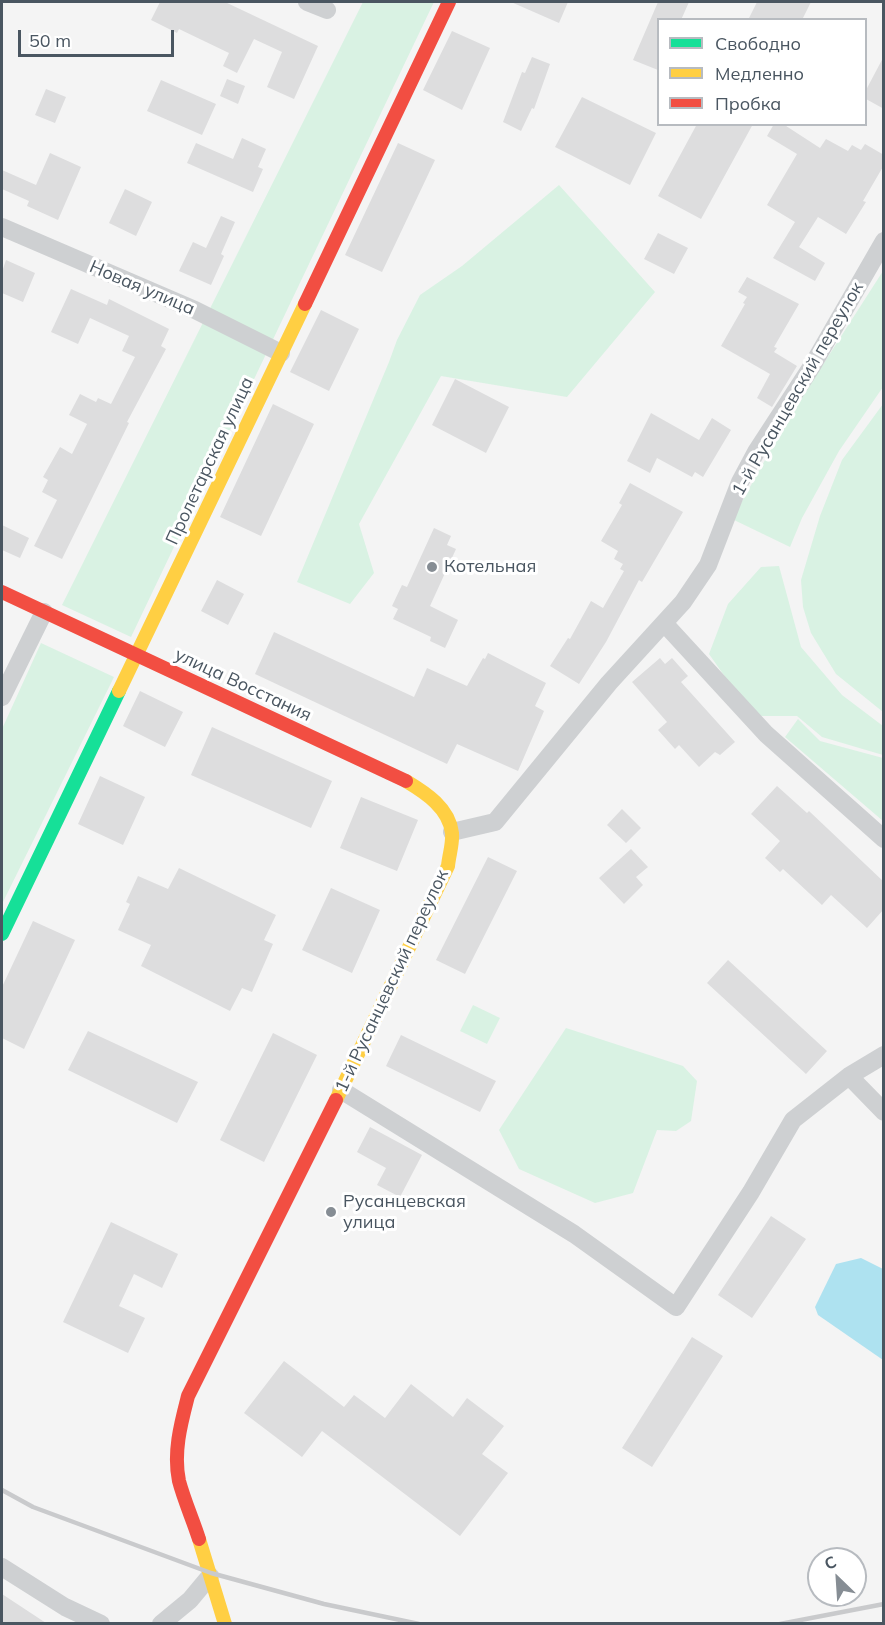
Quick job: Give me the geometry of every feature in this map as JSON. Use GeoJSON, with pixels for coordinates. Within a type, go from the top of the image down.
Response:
{"type":"FeatureCollection","features":[{"type":"Feature","properties":{"kind":"street"},"geometry":{"type":"LineString","coordinates":[[307,2],[327,10]]}},
{"type":"Feature","properties":{"kind":"street","name":"Пролетарская улица"},"geometry":{"type":"LineString","coordinates":[[2,934],[448,2]]}},
{"type":"Feature","properties":{"kind":"street","name":"Новая улица"},"geometry":{"type":"LineString","coordinates":[[2,227],[195,310],[280,353]]}},
{"type":"Feature","properties":{"kind":"street","name":"1-й Русанцевский переулок"},"geometry":{"type":"LineString","coordinates":[[224,1621],[179,1480],[177,1454],[188,1396],[341,1090],[448,866],[452,832],[495,822],[609,683],[683,602],[708,565],[736,492],[756,452],[812,366],[884,241]]}},
{"type":"Feature","properties":{"kind":"street","name":"улица Восстания"},"geometry":{"type":"LineString","coordinates":[[2,592],[402,779],[427,793],[444,812],[452,832]]}},
{"type":"Feature","properties":{"kind":"street"},"geometry":{"type":"LineString","coordinates":[[2,697],[44,612]]}},
{"type":"Feature","properties":{"kind":"street"},"geometry":{"type":"LineString","coordinates":[[664,623],[766,734],[884,839]]}},
{"type":"Feature","properties":{"kind":"street"},"geometry":{"type":"LineString","coordinates":[[341,1090],[574,1234],[676,1306],[751,1191],[793,1120],[849,1077],[884,1055]]}},
{"type":"Feature","properties":{"kind":"street"},"geometry":{"type":"LineString","coordinates":[[849,1077],[884,1112]]}},
{"type":"Feature","properties":{"kind":"street"},"geometry":{"type":"LineString","coordinates":[[2,1567],[65,1607],[101,1623]]}},
{"type":"Feature","properties":{"kind":"street"},"geometry":{"type":"LineString","coordinates":[[161,1623],[190,1600],[210,1576]]}},
{"type":"Feature","properties":{"kind":"green space"},"geometry":{"type":"Polygon","coordinates":[[[363,2],[434,2],[131,637],[62,605],[363,2]]]}},
{"type":"Feature","properties":{"kind":"green space"},"geometry":{"type":"Polygon","coordinates":[[[559,185],[655,292],[567,397],[441,376],[359,524],[374,573],[350,604],[297,582],[397,340],[420,295],[462,266],[559,185]]]}},
{"type":"Feature","properties":{"kind":"green space"},"geometry":{"type":"Polygon","coordinates":[[[883,271],[883,387],[839,451],[802,518],[790,547],[732,519],[788,419],[883,271]]]}},
{"type":"Feature","properties":{"kind":"green space"},"geometry":{"type":"Polygon","coordinates":[[[883,404],[883,712],[836,674],[811,633],[803,607],[801,580],[820,516],[842,460],[883,404]]]}},
{"type":"Feature","properties":{"kind":"green space"},"geometry":{"type":"Polygon","coordinates":[[[779,566],[801,647],[842,695],[883,726],[883,755],[822,737],[797,716],[759,716],[735,691],[709,654],[728,604],[761,567],[779,566]]]}},
{"type":"Feature","properties":{"kind":"green space"},"geometry":{"type":"Polygon","coordinates":[[[41,643],[114,677],[2,904],[2,729],[41,643]]]}},
{"type":"Feature","properties":{"kind":"green space"},"geometry":{"type":"Polygon","coordinates":[[[798,719],[820,741],[883,758],[883,821],[785,737],[798,719]]]}},
{"type":"Feature","properties":{"kind":"green space"},"geometry":{"type":"Polygon","coordinates":[[[473,1005],[500,1018],[487,1044],[460,1031],[473,1005]]]}},
{"type":"Feature","properties":{"kind":"green space"},"geometry":{"type":"Polygon","coordinates":[[[566,1028],[683,1066],[697,1081],[691,1121],[676,1131],[657,1130],[633,1193],[595,1203],[519,1169],[499,1130],[566,1028]]]}},
{"type":"Feature","properties":{"kind":"water"},"geometry":{"type":"Polygon","coordinates":[[[861,1258],[883,1269],[883,1360],[818,1315],[815,1307],[836,1264],[861,1258]]]}},
{"type":"Feature","properties":{"kind":"building"},"geometry":{"type":"Polygon","coordinates":[[[160,2],[225,2],[318,46],[294,99],[267,87],[282,52],[254,39],[237,73],[223,66],[229,53],[179,29],[177,33],[151,20],[160,2]]]}},
{"type":"Feature","properties":{"kind":"building"},"geometry":{"type":"Polygon","coordinates":[[[511,2],[568,2],[559,23],[511,2]]]}},
{"type":"Feature","properties":{"kind":"building"},"geometry":{"type":"Polygon","coordinates":[[[658,2],[689,2],[682,18],[657,18],[657,70],[633,60],[658,2]]]}},
{"type":"Feature","properties":{"kind":"building"},"geometry":{"type":"Polygon","coordinates":[[[757,2],[811,2],[803,18],[749,18],[757,2]]]}},
{"type":"Feature","properties":{"kind":"building"},"geometry":{"type":"Polygon","coordinates":[[[452,31],[490,48],[462,110],[423,90],[452,31]]]}},
{"type":"Feature","properties":{"kind":"building"},"geometry":{"type":"Polygon","coordinates":[[[884,56],[884,109],[867,100],[867,88],[884,56]]]}},
{"type":"Feature","properties":{"kind":"building"},"geometry":{"type":"Polygon","coordinates":[[[532,57],[550,64],[534,109],[532,108],[521,131],[503,122],[522,72],[525,73],[532,57]]]}},
{"type":"Feature","properties":{"kind":"building"},"geometry":{"type":"Polygon","coordinates":[[[227,79],[245,86],[238,104],[220,96],[227,79]]]}},
{"type":"Feature","properties":{"kind":"building"},"geometry":{"type":"Polygon","coordinates":[[[161,80],[216,104],[202,135],[147,111],[161,80]]]}},
{"type":"Feature","properties":{"kind":"building"},"geometry":{"type":"Polygon","coordinates":[[[46,89],[66,97],[55,123],[35,115],[46,89]]]}},
{"type":"Feature","properties":{"kind":"building"},"geometry":{"type":"Polygon","coordinates":[[[582,97],[656,133],[630,185],[555,147],[582,97]]]}},
{"type":"Feature","properties":{"kind":"building"},"geometry":{"type":"Polygon","coordinates":[[[696,126],[752,126],[701,219],[658,196],[696,126]]]}},
{"type":"Feature","properties":{"kind":"building"},"geometry":{"type":"Polygon","coordinates":[[[773,126],[786,126],[820,148],[826,139],[848,151],[852,145],[861,150],[865,144],[884,155],[884,165],[863,201],[866,202],[846,234],[818,217],[799,247],[825,263],[815,281],[773,258],[795,222],[767,205],[797,154],[767,136],[773,126]]]}},
{"type":"Feature","properties":{"kind":"building"},"geometry":{"type":"Polygon","coordinates":[[[242,138],[266,149],[258,167],[263,169],[253,192],[187,163],[196,143],[233,159],[242,138]]]}},
{"type":"Feature","properties":{"kind":"building"},"geometry":{"type":"Polygon","coordinates":[[[398,143],[435,160],[382,272],[345,255],[398,143]]]}},
{"type":"Feature","properties":{"kind":"building"},"geometry":{"type":"Polygon","coordinates":[[[50,153],[81,167],[58,220],[27,206],[29,201],[2,189],[2,170],[36,185],[50,153]]]}},
{"type":"Feature","properties":{"kind":"building"},"geometry":{"type":"Polygon","coordinates":[[[125,189],[152,202],[136,236],[109,223],[125,189]]]}},
{"type":"Feature","properties":{"kind":"building"},"geometry":{"type":"Polygon","coordinates":[[[221,216],[235,222],[221,254],[224,256],[211,285],[179,271],[193,242],[206,248],[221,216]]]}},
{"type":"Feature","properties":{"kind":"building"},"geometry":{"type":"Polygon","coordinates":[[[658,233],[688,248],[674,274],[644,259],[658,233]]]}},
{"type":"Feature","properties":{"kind":"building"},"geometry":{"type":"Polygon","coordinates":[[[6,260],[35,273],[23,302],[2,293],[2,272],[6,260]]]}},
{"type":"Feature","properties":{"kind":"building"},"geometry":{"type":"Polygon","coordinates":[[[747,277],[799,304],[774,347],[777,348],[774,352],[797,366],[772,407],[757,398],[770,374],[721,346],[745,304],[743,303],[747,297],[738,292],[747,277]]]}},
{"type":"Feature","properties":{"kind":"building"},"geometry":{"type":"Polygon","coordinates":[[[71,289],[107,305],[109,299],[169,329],[161,346],[166,349],[127,422],[129,423],[62,559],[34,546],[57,500],[42,492],[48,480],[43,477],[60,447],[72,454],[87,424],[69,415],[80,394],[96,402],[98,398],[111,404],[135,357],[122,351],[129,336],[90,318],[78,344],[51,332],[71,289]]]}},
{"type":"Feature","properties":{"kind":"building"},"geometry":{"type":"Polygon","coordinates":[[[321,310],[359,329],[329,391],[290,372],[321,310]]]}},
{"type":"Feature","properties":{"kind":"building"},"geometry":{"type":"Polygon","coordinates":[[[455,379],[509,407],[486,453],[432,425],[455,379]]]}},
{"type":"Feature","properties":{"kind":"building"},"geometry":{"type":"Polygon","coordinates":[[[273,404],[314,424],[261,536],[220,517],[273,404]]]}},
{"type":"Feature","properties":{"kind":"building"},"geometry":{"type":"Polygon","coordinates":[[[651,413],[699,440],[712,418],[731,430],[703,477],[695,472],[692,477],[657,458],[650,473],[627,461],[651,413]]]}},
{"type":"Feature","properties":{"kind":"building"},"geometry":{"type":"Polygon","coordinates":[[[630,483],[683,512],[642,582],[639,580],[606,642],[579,684],[550,666],[568,638],[570,639],[591,601],[603,608],[624,571],[620,569],[623,564],[614,559],[618,551],[601,541],[622,505],[619,503],[630,483]]]}},
{"type":"Feature","properties":{"kind":"building"},"geometry":{"type":"Polygon","coordinates":[[[2,525],[29,538],[20,558],[2,550],[2,525]]]}},
{"type":"Feature","properties":{"kind":"building","name":"Котельная"},"geometry":{"type":"Polygon","coordinates":[[[434,528],[451,536],[447,545],[456,549],[430,606],[458,620],[445,648],[430,641],[431,637],[393,619],[398,609],[392,606],[402,585],[407,587],[434,528]]]}},
{"type":"Feature","properties":{"kind":"building"},"geometry":{"type":"Polygon","coordinates":[[[217,580],[244,594],[228,625],[201,611],[217,580]]]}},
{"type":"Feature","properties":{"kind":"building"},"geometry":{"type":"Polygon","coordinates":[[[274,632],[414,697],[427,668],[467,686],[488,653],[546,683],[535,706],[544,711],[518,771],[457,744],[447,764],[255,674],[274,632]]]}},
{"type":"Feature","properties":{"kind":"building"},"geometry":{"type":"Polygon","coordinates":[[[660,658],[665,664],[672,658],[688,676],[681,682],[735,742],[720,755],[715,752],[699,767],[679,745],[675,749],[658,730],[667,722],[632,682],[660,658]]]}},
{"type":"Feature","properties":{"kind":"building"},"geometry":{"type":"Polygon","coordinates":[[[140,691],[183,712],[165,747],[123,726],[140,691]]]}},
{"type":"Feature","properties":{"kind":"building"},"geometry":{"type":"Polygon","coordinates":[[[212,727],[332,781],[311,828],[191,775],[212,727]]]}},
{"type":"Feature","properties":{"kind":"building"},"geometry":{"type":"Polygon","coordinates":[[[100,776],[145,797],[123,845],[78,824],[100,776]]]}},
{"type":"Feature","properties":{"kind":"building"},"geometry":{"type":"Polygon","coordinates":[[[777,786],[807,813],[809,811],[884,882],[884,909],[867,928],[831,895],[822,905],[783,869],[780,872],[765,858],[780,841],[751,814],[777,786]]]}},
{"type":"Feature","properties":{"kind":"building"},"geometry":{"type":"Polygon","coordinates":[[[361,797],[418,820],[397,871],[340,848],[361,797]]]}},
{"type":"Feature","properties":{"kind":"building"},"geometry":{"type":"Polygon","coordinates":[[[622,809],[641,828],[626,843],[607,825],[622,809]]]}},
{"type":"Feature","properties":{"kind":"building"},"geometry":{"type":"Polygon","coordinates":[[[631,849],[648,867],[636,877],[643,885],[624,904],[599,878],[631,849]]]}},
{"type":"Feature","properties":{"kind":"building"},"geometry":{"type":"Polygon","coordinates":[[[488,857],[517,871],[465,974],[436,960],[488,857]]]}},
{"type":"Feature","properties":{"kind":"building"},"geometry":{"type":"Polygon","coordinates":[[[179,868],[276,915],[264,940],[273,944],[252,992],[242,988],[230,1011],[141,966],[151,945],[118,930],[130,904],[126,902],[138,876],[168,889],[179,868]]]}},
{"type":"Feature","properties":{"kind":"building"},"geometry":{"type":"Polygon","coordinates":[[[331,888],[380,910],[352,973],[302,950],[331,888]]]}},
{"type":"Feature","properties":{"kind":"building"},"geometry":{"type":"Polygon","coordinates":[[[33,921],[75,940],[24,1049],[2,1038],[2,987],[33,921]]]}},
{"type":"Feature","properties":{"kind":"building"},"geometry":{"type":"Polygon","coordinates":[[[728,960],[827,1051],[806,1074],[707,983],[728,960]]]}},
{"type":"Feature","properties":{"kind":"building"},"geometry":{"type":"Polygon","coordinates":[[[88,1031],[198,1082],[177,1123],[68,1070],[88,1031]]]}},
{"type":"Feature","properties":{"kind":"building"},"geometry":{"type":"Polygon","coordinates":[[[273,1033],[317,1055],[264,1162],[220,1140],[273,1033]]]}},
{"type":"Feature","properties":{"kind":"building"},"geometry":{"type":"Polygon","coordinates":[[[401,1035],[496,1081],[480,1112],[386,1066],[401,1035]]]}},
{"type":"Feature","properties":{"kind":"building"},"geometry":{"type":"Polygon","coordinates":[[[370,1127],[422,1155],[400,1197],[377,1185],[386,1168],[357,1152],[370,1127]]]}},
{"type":"Feature","properties":{"kind":"building"},"geometry":{"type":"Polygon","coordinates":[[[771,1216],[806,1239],[752,1318],[718,1295],[771,1216]]]}},
{"type":"Feature","properties":{"kind":"building"},"geometry":{"type":"Polygon","coordinates":[[[111,1222],[178,1254],[162,1288],[134,1274],[119,1306],[145,1318],[128,1353],[63,1322],[111,1222]]]}},
{"type":"Feature","properties":{"kind":"building"},"geometry":{"type":"Polygon","coordinates":[[[692,1337],[723,1356],[652,1467],[622,1448],[692,1337]]]}},
{"type":"Feature","properties":{"kind":"building"},"geometry":{"type":"Polygon","coordinates":[[[284,1361],[344,1407],[354,1395],[385,1418],[411,1384],[453,1417],[467,1398],[504,1426],[482,1454],[508,1473],[460,1536],[322,1431],[302,1457],[244,1413],[284,1361]]]}},
{"type":"Feature","properties":{"kind":"building"},"geometry":{"type":"Polygon","coordinates":[[[2,1594],[46,1623],[2,1623],[2,1594]]]}},
{"type":"Feature","properties":{"kind":"railway"},"geometry":{"type":"LineString","coordinates":[[2,1490],[33,1507],[211,1573],[324,1604],[419,1624]]}},
{"type":"Feature","properties":{"kind":"railway"},"geometry":{"type":"LineString","coordinates":[[780,1624],[884,1604]]}},
{"type":"Feature","properties":{"kind":"traffic: fast"},"geometry":{"type":"LineString","coordinates":[[2,934],[119,691]]}},
{"type":"Feature","properties":{"kind":"traffic: slow"},"geometry":{"type":"LineString","coordinates":[[119,691],[305,304]]}},
{"type":"Feature","properties":{"kind":"traffic: slow"},"geometry":{"type":"LineString","coordinates":[[336,1100],[448,866],[452,837],[450,824],[441,809],[429,796],[406,781]]}},
{"type":"Feature","properties":{"kind":"traffic: slow"},"geometry":{"type":"LineString","coordinates":[[199,1539],[225,1624]]}},
{"type":"Feature","properties":{"kind":"traffic: jam"},"geometry":{"type":"LineString","coordinates":[[305,304],[449,2]]}},
{"type":"Feature","properties":{"kind":"traffic: jam"},"geometry":{"type":"LineString","coordinates":[[2,592],[406,781]]}},
{"type":"Feature","properties":{"kind":"traffic: jam"},"geometry":{"type":"LineString","coordinates":[[199,1539],[177,1470],[179,1438],[188,1396],[336,1100]]}},
{"type":"Feature","properties":{"kind":"place","name":"Котельная"},"geometry":{"type":"Point","coordinates":[432,567]}},
{"type":"Feature","properties":{"kind":"place","name":"Русанцевская улица"},"geometry":{"type":"Point","coordinates":[331,1212]}}]}
